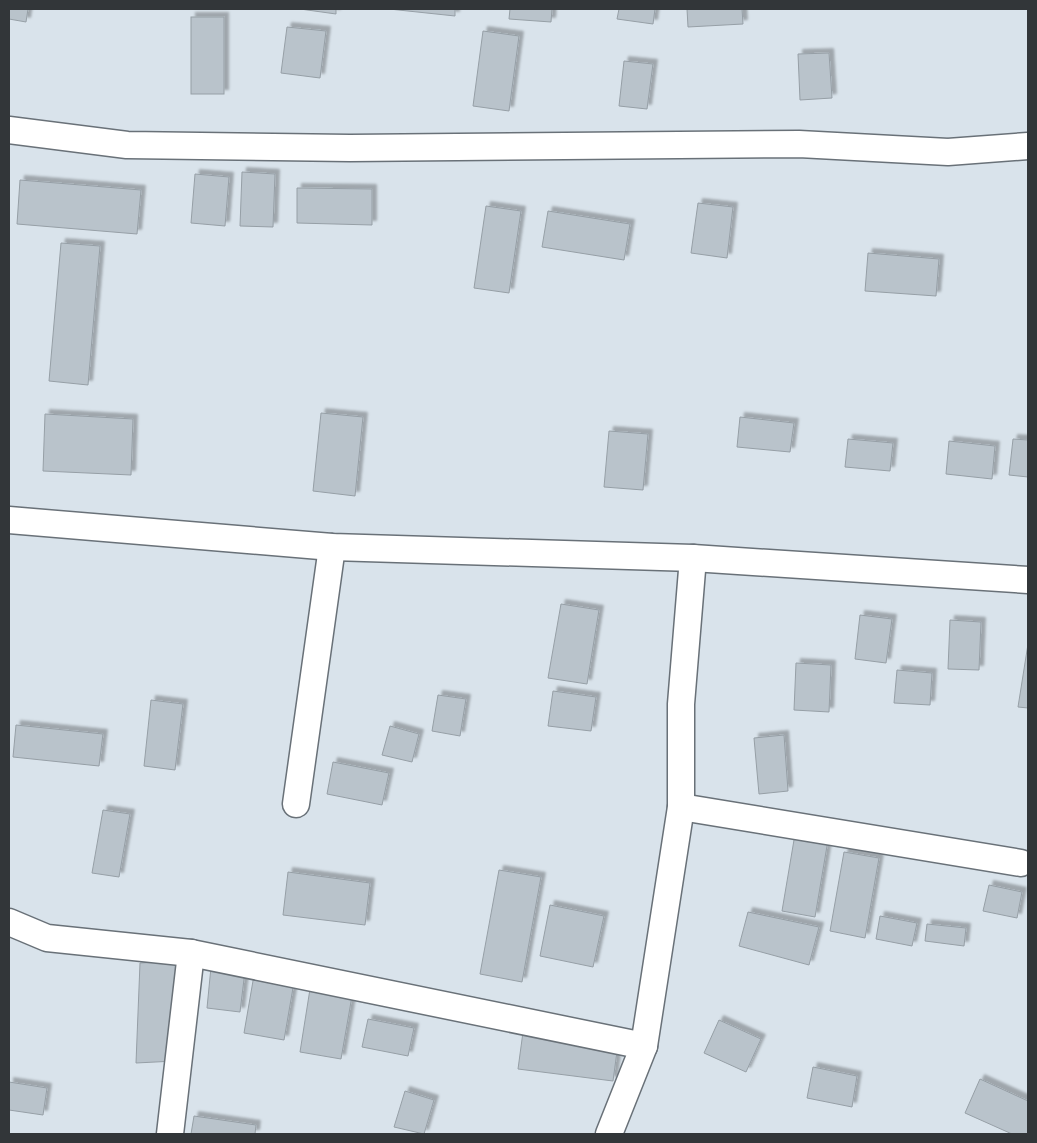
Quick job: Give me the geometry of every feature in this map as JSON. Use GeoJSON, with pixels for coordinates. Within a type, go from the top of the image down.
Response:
{"type":"FeatureCollection","features":[{"type":"Feature","properties":{"kind":"street"},"geometry":{"type":"LineString","coordinates":[[9,130],[127,145],[360,148],[799,144],[948,152],[1028,146]]}},
{"type":"Feature","properties":{"kind":"street"},"geometry":{"type":"LineString","coordinates":[[9,520],[332,548],[693,558],[1028,580]]}},
{"type":"Feature","properties":{"kind":"street"},"geometry":{"type":"LineString","coordinates":[[296,804],[332,548]]}},
{"type":"Feature","properties":{"kind":"street"},"geometry":{"type":"LineString","coordinates":[[609,1134],[644,1046],[681,807],[681,704],[693,558]]}},
{"type":"Feature","properties":{"kind":"street"},"geometry":{"type":"LineString","coordinates":[[681,807],[1022,863]]}},
{"type":"Feature","properties":{"kind":"street"},"geometry":{"type":"LineString","coordinates":[[9,922],[47,938],[191,953],[644,1046]]}},
{"type":"Feature","properties":{"kind":"street"},"geometry":{"type":"LineString","coordinates":[[170,1134],[191,953]]}},
{"type":"Feature","properties":{"kind":"building"},"geometry":{"type":"Polygon","coordinates":[[[9,9],[28,9],[26,22],[9,19],[9,9]]]}},
{"type":"Feature","properties":{"kind":"building"},"geometry":{"type":"Polygon","coordinates":[[[300,9],[336,9],[336,14],[300,9]]]}},
{"type":"Feature","properties":{"kind":"building"},"geometry":{"type":"Polygon","coordinates":[[[389,9],[455,9],[455,16],[389,9]]]}},
{"type":"Feature","properties":{"kind":"building"},"geometry":{"type":"Polygon","coordinates":[[[510,9],[552,9],[551,22],[509,19],[510,9]]]}},
{"type":"Feature","properties":{"kind":"building"},"geometry":{"type":"Polygon","coordinates":[[[619,9],[655,9],[653,24],[617,19],[619,9]]]}},
{"type":"Feature","properties":{"kind":"building"},"geometry":{"type":"Polygon","coordinates":[[[687,9],[742,9],[743,24],[688,27],[687,9]]]}},
{"type":"Feature","properties":{"kind":"building"},"geometry":{"type":"Polygon","coordinates":[[[191,17],[224,17],[224,94],[191,94],[191,17]]]}},
{"type":"Feature","properties":{"kind":"building"},"geometry":{"type":"Polygon","coordinates":[[[287,27],[326,31],[320,78],[281,73],[287,27]]]}},
{"type":"Feature","properties":{"kind":"building"},"geometry":{"type":"Polygon","coordinates":[[[483,31],[519,36],[509,111],[473,106],[483,31]]]}},
{"type":"Feature","properties":{"kind":"building"},"geometry":{"type":"Polygon","coordinates":[[[829,53],[832,98],[800,100],[798,54],[829,53]]]}},
{"type":"Feature","properties":{"kind":"building"},"geometry":{"type":"Polygon","coordinates":[[[624,61],[653,64],[647,109],[619,106],[624,61]]]}},
{"type":"Feature","properties":{"kind":"building"},"geometry":{"type":"Polygon","coordinates":[[[242,172],[275,174],[273,227],[240,226],[242,172]]]}},
{"type":"Feature","properties":{"kind":"building"},"geometry":{"type":"Polygon","coordinates":[[[195,174],[229,177],[225,226],[191,223],[195,174]]]}},
{"type":"Feature","properties":{"kind":"building"},"geometry":{"type":"Polygon","coordinates":[[[20,180],[141,190],[137,234],[17,224],[20,180]]]}},
{"type":"Feature","properties":{"kind":"building"},"geometry":{"type":"Polygon","coordinates":[[[297,188],[372,189],[372,225],[297,223],[297,188]]]}},
{"type":"Feature","properties":{"kind":"building"},"geometry":{"type":"Polygon","coordinates":[[[698,203],[733,207],[727,258],[691,253],[698,203]]]}},
{"type":"Feature","properties":{"kind":"building"},"geometry":{"type":"Polygon","coordinates":[[[486,206],[521,211],[509,293],[474,288],[486,206]]]}},
{"type":"Feature","properties":{"kind":"building"},"geometry":{"type":"Polygon","coordinates":[[[548,211],[630,224],[624,260],[542,247],[548,211]]]}},
{"type":"Feature","properties":{"kind":"building"},"geometry":{"type":"Polygon","coordinates":[[[61,243],[100,246],[88,385],[49,381],[61,243]]]}},
{"type":"Feature","properties":{"kind":"building"},"geometry":{"type":"Polygon","coordinates":[[[868,253],[939,259],[936,296],[865,291],[868,253]]]}},
{"type":"Feature","properties":{"kind":"building"},"geometry":{"type":"Polygon","coordinates":[[[321,413],[363,417],[355,496],[313,491],[321,413]]]}},
{"type":"Feature","properties":{"kind":"building"},"geometry":{"type":"Polygon","coordinates":[[[45,414],[133,419],[131,475],[43,471],[45,414]]]}},
{"type":"Feature","properties":{"kind":"building"},"geometry":{"type":"Polygon","coordinates":[[[740,417],[794,423],[790,452],[737,447],[740,417]]]}},
{"type":"Feature","properties":{"kind":"building"},"geometry":{"type":"Polygon","coordinates":[[[609,431],[648,434],[643,490],[604,487],[609,431]]]}},
{"type":"Feature","properties":{"kind":"building"},"geometry":{"type":"Polygon","coordinates":[[[848,439],[893,443],[890,471],[845,467],[848,439]]]}},
{"type":"Feature","properties":{"kind":"building"},"geometry":{"type":"Polygon","coordinates":[[[1013,439],[1028,440],[1028,477],[1009,475],[1013,439]]]}},
{"type":"Feature","properties":{"kind":"building"},"geometry":{"type":"Polygon","coordinates":[[[949,441],[995,446],[992,479],[946,474],[949,441]]]}},
{"type":"Feature","properties":{"kind":"building"},"geometry":{"type":"Polygon","coordinates":[[[561,604],[599,610],[587,684],[548,678],[561,604]]]}},
{"type":"Feature","properties":{"kind":"building"},"geometry":{"type":"Polygon","coordinates":[[[860,615],[892,619],[886,663],[855,659],[860,615]]]}},
{"type":"Feature","properties":{"kind":"building"},"geometry":{"type":"Polygon","coordinates":[[[950,620],[981,622],[979,670],[948,669],[950,620]]]}},
{"type":"Feature","properties":{"kind":"building"},"geometry":{"type":"Polygon","coordinates":[[[1028,644],[1028,708],[1018,707],[1028,644]]]}},
{"type":"Feature","properties":{"kind":"building"},"geometry":{"type":"Polygon","coordinates":[[[796,663],[831,665],[829,712],[794,710],[796,663]]]}},
{"type":"Feature","properties":{"kind":"building"},"geometry":{"type":"Polygon","coordinates":[[[897,670],[932,673],[930,705],[894,703],[897,670]]]}},
{"type":"Feature","properties":{"kind":"building"},"geometry":{"type":"Polygon","coordinates":[[[553,691],[596,697],[591,731],[548,726],[553,691]]]}},
{"type":"Feature","properties":{"kind":"building"},"geometry":{"type":"Polygon","coordinates":[[[438,695],[466,699],[460,736],[432,731],[438,695]]]}},
{"type":"Feature","properties":{"kind":"building"},"geometry":{"type":"Polygon","coordinates":[[[151,700],[183,704],[175,770],[144,766],[151,700]]]}},
{"type":"Feature","properties":{"kind":"building"},"geometry":{"type":"Polygon","coordinates":[[[16,725],[103,734],[99,766],[13,757],[16,725]]]}},
{"type":"Feature","properties":{"kind":"building"},"geometry":{"type":"Polygon","coordinates":[[[390,726],[419,734],[412,762],[382,755],[390,726]]]}},
{"type":"Feature","properties":{"kind":"building"},"geometry":{"type":"Polygon","coordinates":[[[784,735],[788,791],[759,794],[754,738],[784,735]]]}},
{"type":"Feature","properties":{"kind":"building"},"geometry":{"type":"Polygon","coordinates":[[[333,762],[389,773],[382,805],[327,794],[333,762]]]}},
{"type":"Feature","properties":{"kind":"building"},"geometry":{"type":"Polygon","coordinates":[[[103,810],[130,814],[119,877],[92,873],[103,810]]]}},
{"type":"Feature","properties":{"kind":"building"},"geometry":{"type":"Polygon","coordinates":[[[795,834],[828,840],[815,917],[782,911],[795,834]]]}},
{"type":"Feature","properties":{"kind":"building"},"geometry":{"type":"Polygon","coordinates":[[[844,852],[879,858],[865,938],[830,931],[844,852]]]}},
{"type":"Feature","properties":{"kind":"building"},"geometry":{"type":"Polygon","coordinates":[[[499,870],[541,877],[522,982],[480,974],[499,870]]]}},
{"type":"Feature","properties":{"kind":"building"},"geometry":{"type":"Polygon","coordinates":[[[288,872],[370,883],[365,925],[283,915],[288,872]]]}},
{"type":"Feature","properties":{"kind":"building"},"geometry":{"type":"Polygon","coordinates":[[[989,885],[1022,892],[1017,918],[983,911],[989,885]]]}},
{"type":"Feature","properties":{"kind":"building"},"geometry":{"type":"Polygon","coordinates":[[[550,905],[604,916],[593,967],[540,956],[550,905]]]}},
{"type":"Feature","properties":{"kind":"building"},"geometry":{"type":"Polygon","coordinates":[[[748,912],[819,927],[809,965],[739,946],[748,912]]]}},
{"type":"Feature","properties":{"kind":"building"},"geometry":{"type":"Polygon","coordinates":[[[880,916],[917,923],[912,946],[876,939],[880,916]]]}},
{"type":"Feature","properties":{"kind":"building"},"geometry":{"type":"Polygon","coordinates":[[[927,924],[966,928],[964,946],[925,941],[927,924]]]}},
{"type":"Feature","properties":{"kind":"building"},"geometry":{"type":"Polygon","coordinates":[[[179,961],[175,1061],[136,1063],[140,963],[179,961]]]}},
{"type":"Feature","properties":{"kind":"building"},"geometry":{"type":"Polygon","coordinates":[[[211,967],[245,971],[240,1012],[207,1008],[211,967]]]}},
{"type":"Feature","properties":{"kind":"building"},"geometry":{"type":"Polygon","coordinates":[[[254,975],[294,982],[284,1040],[244,1033],[254,975]]]}},
{"type":"Feature","properties":{"kind":"building"},"geometry":{"type":"Polygon","coordinates":[[[310,989],[352,996],[341,1059],[300,1052],[310,989]]]}},
{"type":"Feature","properties":{"kind":"building"},"geometry":{"type":"Polygon","coordinates":[[[368,1019],[414,1028],[408,1056],[362,1047],[368,1019]]]}},
{"type":"Feature","properties":{"kind":"building"},"geometry":{"type":"Polygon","coordinates":[[[719,1020],[761,1039],[746,1072],[704,1053],[719,1020]]]}},
{"type":"Feature","properties":{"kind":"building"},"geometry":{"type":"Polygon","coordinates":[[[523,1032],[618,1044],[613,1081],[518,1069],[523,1032]]]}},
{"type":"Feature","properties":{"kind":"building"},"geometry":{"type":"Polygon","coordinates":[[[813,1067],[857,1076],[852,1107],[807,1098],[813,1067]]]}},
{"type":"Feature","properties":{"kind":"building"},"geometry":{"type":"Polygon","coordinates":[[[980,1079],[1028,1101],[1028,1134],[1012,1134],[965,1113],[980,1079]]]}},
{"type":"Feature","properties":{"kind":"building"},"geometry":{"type":"Polygon","coordinates":[[[9,1082],[47,1088],[43,1115],[9,1110],[9,1082]]]}},
{"type":"Feature","properties":{"kind":"building"},"geometry":{"type":"Polygon","coordinates":[[[405,1091],[434,1100],[424,1134],[394,1127],[405,1091]]]}},
{"type":"Feature","properties":{"kind":"building"},"geometry":{"type":"Polygon","coordinates":[[[194,1116],[256,1125],[255,1134],[191,1134],[194,1116]]]}}]}
